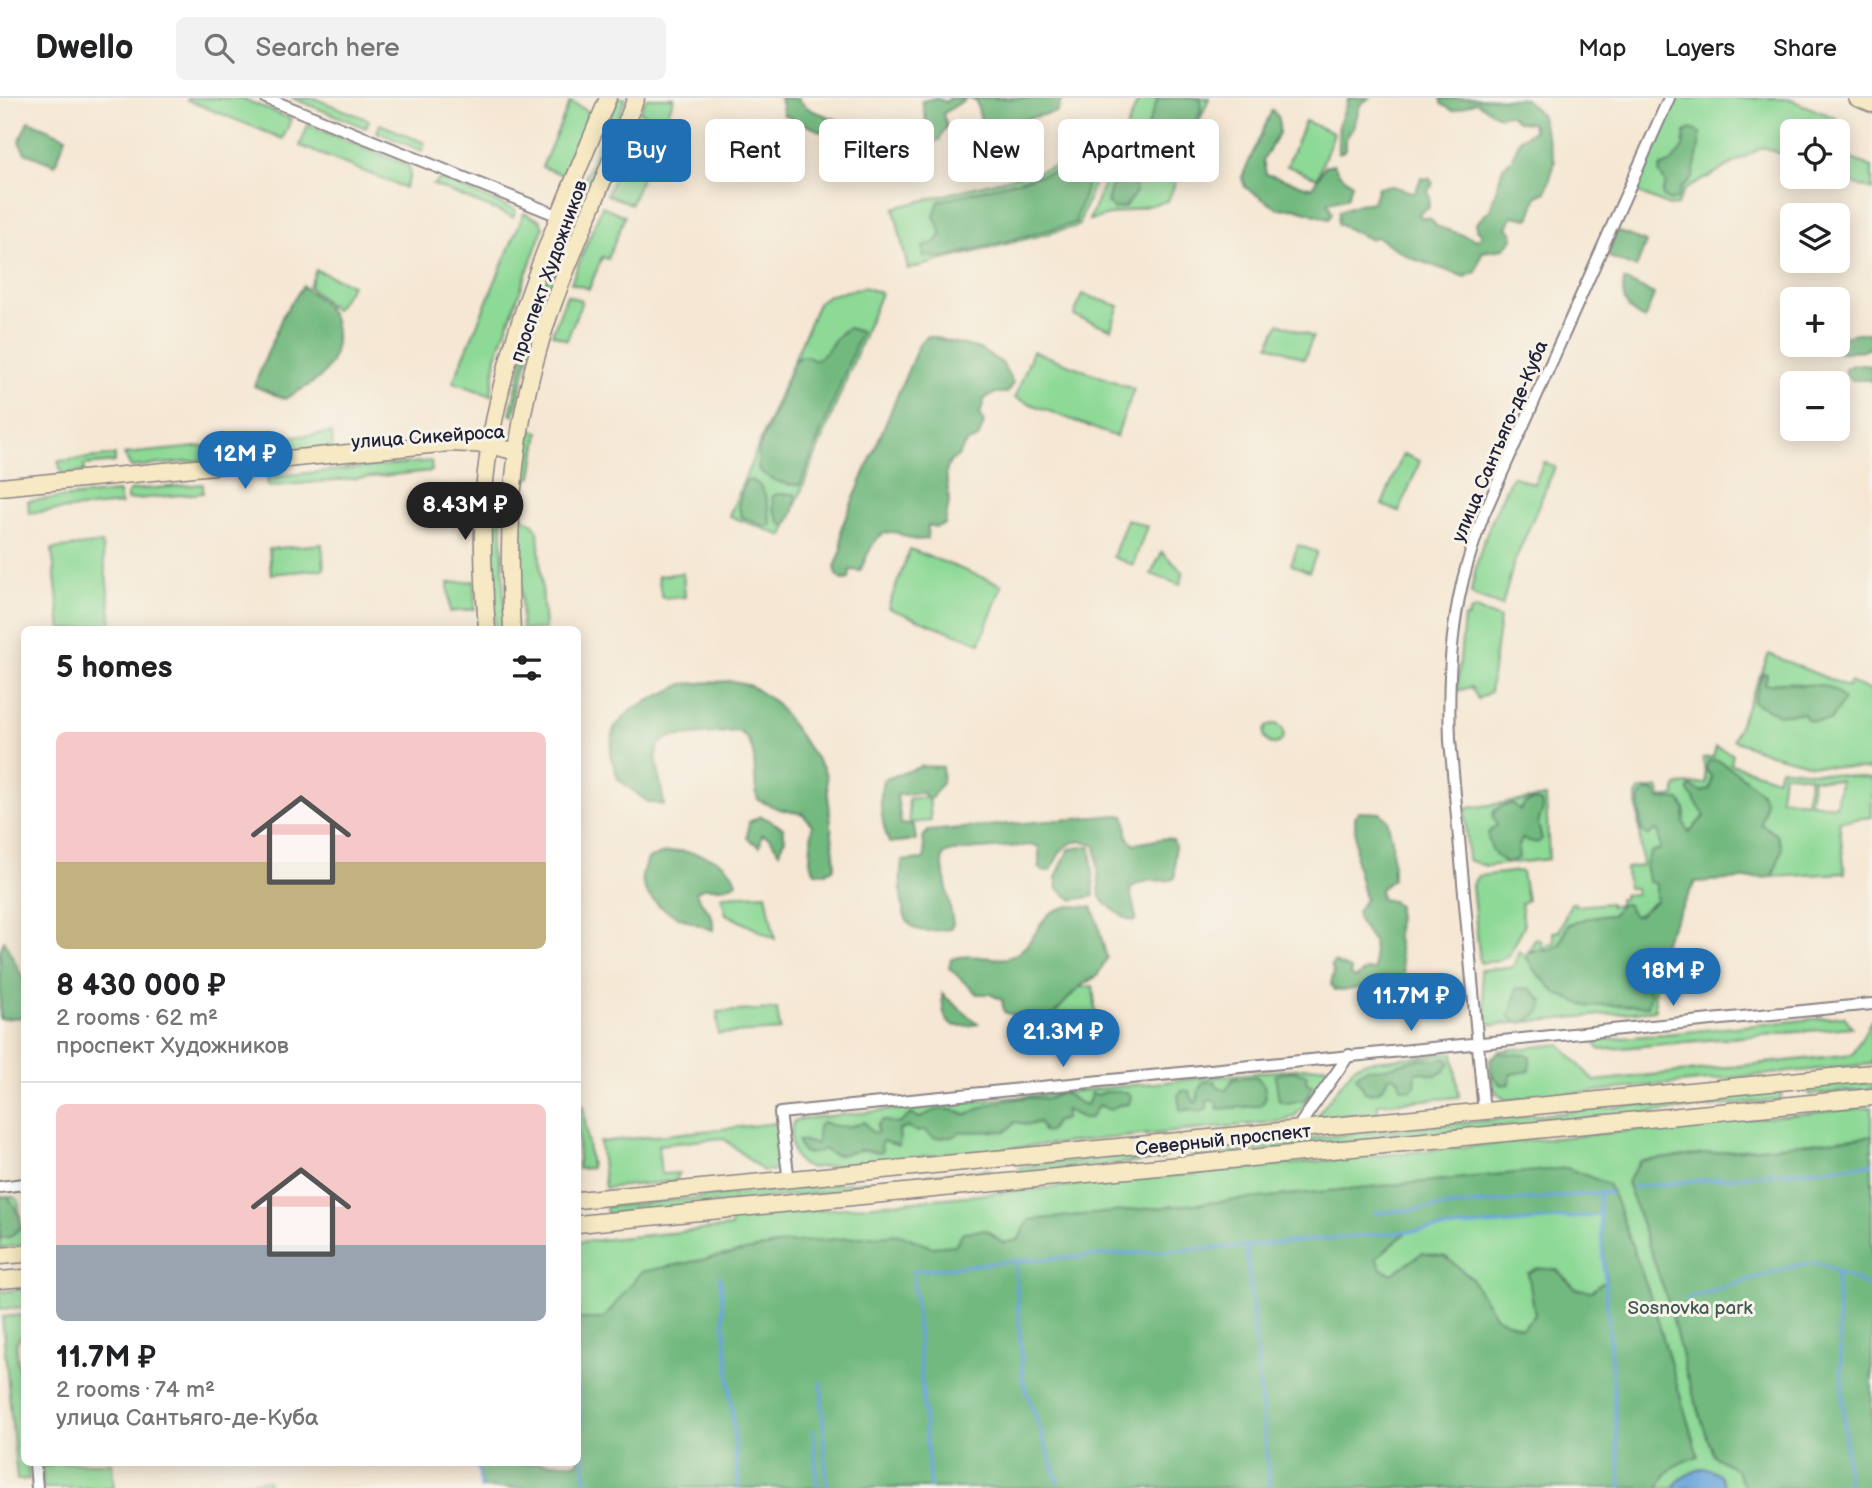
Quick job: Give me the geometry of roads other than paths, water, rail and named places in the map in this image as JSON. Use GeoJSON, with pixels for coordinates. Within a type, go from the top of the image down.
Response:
{"type":"FeatureCollection","features":[{"type":"Feature","properties":{"kind":"main road","name":"проспект Художников"},"geometry":{"type":"LineString","coordinates":[[487,626],[484,493],[490,450],[512,347],[559,216],[608,98]]}},
{"type":"Feature","properties":{"kind":"main road","name":"проспект Художников"},"geometry":{"type":"LineString","coordinates":[[512,626],[511,493],[532,370],[547,320],[636,98]]}},
{"type":"Feature","properties":{"kind":"main road"},"geometry":{"type":"LineString","coordinates":[[1857,98],[1872,104]]}},
{"type":"Feature","properties":{"kind":"main road","name":"улица Сикейроса"},"geometry":{"type":"LineString","coordinates":[[0,487],[450,443],[516,452]]}},
{"type":"Feature","properties":{"kind":"main road","name":"улица Сикейроса"},"geometry":{"type":"LineString","coordinates":[[0,496],[490,450]]}},
{"type":"Feature","properties":{"kind":"main road","name":"Северный проспект"},"geometry":{"type":"LineString","coordinates":[[581,1200],[1872,1073]]}},
{"type":"Feature","properties":{"kind":"main road"},"geometry":{"type":"LineString","coordinates":[[1793,1081],[1794,1105]]}},
{"type":"Feature","properties":{"kind":"main road","name":"Северный проспект"},"geometry":{"type":"LineString","coordinates":[[581,1224],[1872,1097]]}},
{"type":"Feature","properties":{"kind":"main road"},"geometry":{"type":"LineString","coordinates":[[1182,1141],[1176,1149],[1177,1157],[1185,1164]]}},
{"type":"Feature","properties":{"kind":"main road"},"geometry":{"type":"LineString","coordinates":[[996,1160],[1003,1167],[1004,1176],[998,1182]]}},
{"type":"Feature","properties":{"kind":"main road"},"geometry":{"type":"LineString","coordinates":[[0,1256],[21,1254]]}},
{"type":"Feature","properties":{"kind":"main road"},"geometry":{"type":"LineString","coordinates":[[0,1280],[21,1278]]}},
{"type":"Feature","properties":{"kind":"street"},"geometry":{"type":"LineString","coordinates":[[267,98],[559,216]]}},
{"type":"Feature","properties":{"kind":"street","name":"улица Сантьяго-де-Куба"},"geometry":{"type":"LineString","coordinates":[[1484,1112],[1449,726],[1453,648],[1461,591],[1487,505],[1669,98]]}},
{"type":"Feature","properties":{"kind":"street"},"geometry":{"type":"LineString","coordinates":[[789,1181],[780,1113],[1872,1004]]}},
{"type":"Feature","properties":{"kind":"street"},"geometry":{"type":"LineString","coordinates":[[1296,1130],[1349,1055]]}},
{"type":"Feature","properties":{"kind":"street"},"geometry":{"type":"LineString","coordinates":[[0,1187],[21,1184]]}},
{"type":"Feature","properties":{"kind":"street"},"geometry":{"type":"LineString","coordinates":[[35,1466],[37,1488]]}},
{"type":"Feature","properties":{"kind":"water"},"geometry":{"type":"Polygon","coordinates":[[[1704,1468],[1718,1474],[1725,1488],[1673,1488],[1686,1475],[1704,1468]]]}},
{"type":"Feature","properties":{"kind":"waterway"},"geometry":{"type":"LineString","coordinates":[[1633,1187],[1872,1164]]}},
{"type":"Feature","properties":{"kind":"waterway"},"geometry":{"type":"LineString","coordinates":[[1375,1213],[1610,1192]]}},
{"type":"Feature","properties":{"kind":"waterway"},"geometry":{"type":"LineString","coordinates":[[930,1488],[913,1271],[1015,1261],[1246,1246],[1600,1215],[1599,1193]]}},
{"type":"Feature","properties":{"kind":"waterway"},"geometry":{"type":"LineString","coordinates":[[1600,1215],[1621,1488]]}},
{"type":"Feature","properties":{"kind":"waterway"},"geometry":{"type":"LineString","coordinates":[[1246,1246],[1270,1488]]}},
{"type":"Feature","properties":{"kind":"waterway"},"geometry":{"type":"LineString","coordinates":[[1015,1261],[1023,1381],[1058,1482]]}},
{"type":"Feature","properties":{"kind":"waterway"},"geometry":{"type":"LineString","coordinates":[[1687,1299],[1797,1265],[1819,1263],[1872,1288]]}},
{"type":"Feature","properties":{"kind":"waterway"},"geometry":{"type":"LineString","coordinates":[[1836,1271],[1848,1488]]}},
{"type":"Feature","properties":{"kind":"waterway"},"geometry":{"type":"LineString","coordinates":[[720,1276],[739,1488]]}},
{"type":"Feature","properties":{"kind":"waterway"},"geometry":{"type":"LineString","coordinates":[[821,1382],[827,1488]]}},
{"type":"Feature","properties":{"kind":"waterway"},"geometry":{"type":"LineString","coordinates":[[581,1427],[586,1488]]}},
{"type":"Feature","properties":{"kind":"waterway"},"geometry":{"type":"LineString","coordinates":[[813,1431],[817,1488]]}},
{"type":"Feature","properties":{"kind":"waterway"},"geometry":{"type":"LineString","coordinates":[[478,1466],[481,1488]]}},
{"type":"Feature","properties":{"kind":"park label","name":"Sosnovka park"},"geometry":{"type":"Point","coordinates":[1690,1307]}}]}
